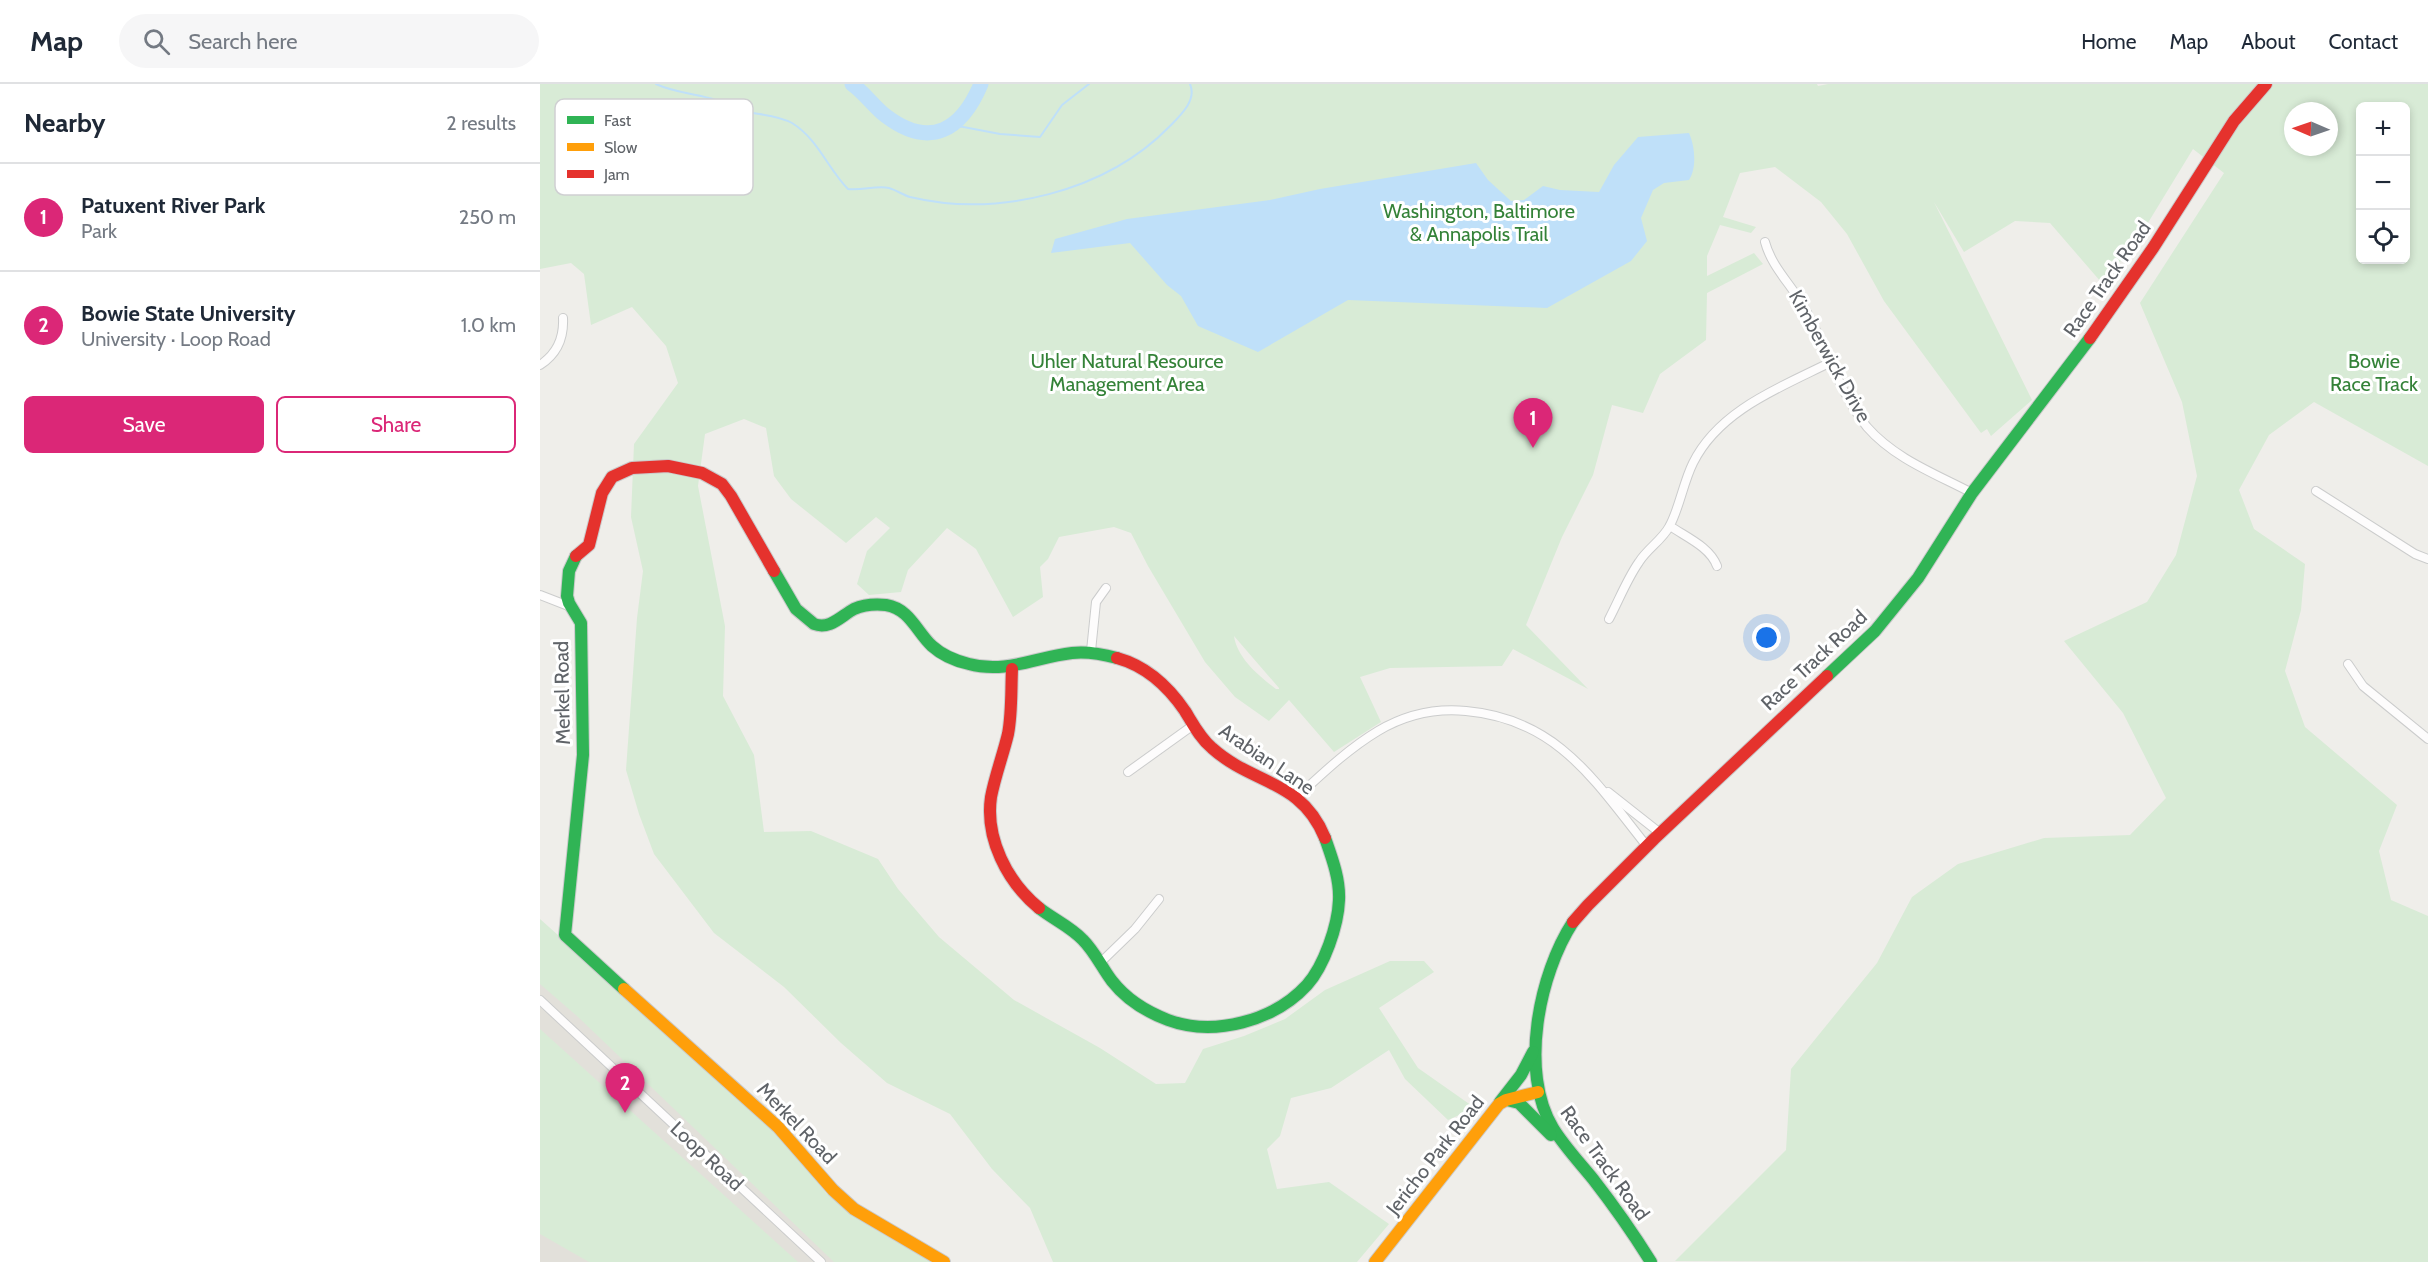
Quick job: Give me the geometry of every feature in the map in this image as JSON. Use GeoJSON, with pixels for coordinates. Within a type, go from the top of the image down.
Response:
{"type":"FeatureCollection","features":[{"type":"Feature","properties":{"kind":"street","name":"Race Track Road"},"geometry":{"type":"LineString","coordinates":[[1651,1262],[1622,1217],[1545,1115],[1538,1092],[1535,1072],[1537,1039],[1546,986],[1570,926],[1646,845],[1875,631],[1918,578],[1972,493],[2030,420],[2125,289],[2234,121],[2266,84]]}},
{"type":"Feature","properties":{"kind":"street","name":"Kimberwick Drive"},"geometry":{"type":"LineString","coordinates":[[1765,242],[1774,266],[1791,284],[1817,331],[1858,415],[1876,436],[1916,465],[1972,493]]}},
{"type":"Feature","properties":{"kind":"street"},"geometry":{"type":"LineString","coordinates":[[540,365],[552,356],[560,344],[562,318]]}},
{"type":"Feature","properties":{"kind":"street"},"geometry":{"type":"LineString","coordinates":[[1610,619],[1637,564],[1670,526],[1681,491],[1694,461],[1716,431],[1727,420],[1759,399],[1831,362]]}},
{"type":"Feature","properties":{"kind":"street","name":"Merkel Road"},"geometry":{"type":"LineString","coordinates":[[944,1262],[854,1209],[833,1190],[778,1127],[566,934],[583,755],[581,623],[580,615],[572,607],[568,596],[572,563],[575,557],[589,545],[607,482],[623,470],[633,467],[670,465],[685,467],[718,482],[731,494],[778,579],[806,619],[819,626],[826,626],[860,607],[881,605],[899,608],[911,616],[930,644],[938,651],[970,665],[1012,669]]}},
{"type":"Feature","properties":{"kind":"street"},"geometry":{"type":"LineString","coordinates":[[2316,491],[2415,554],[2428,559]]}},
{"type":"Feature","properties":{"kind":"street"},"geometry":{"type":"LineString","coordinates":[[1670,526],[1700,546],[1714,558],[1717,566]]}},
{"type":"Feature","properties":{"kind":"street"},"geometry":{"type":"LineString","coordinates":[[1091,651],[1096,602],[1106,588]]}},
{"type":"Feature","properties":{"kind":"street"},"geometry":{"type":"LineString","coordinates":[[540,595],[572,607]]}},
{"type":"Feature","properties":{"kind":"street","name":"Arabian Lane"},"geometry":{"type":"LineString","coordinates":[[1091,651],[1129,662],[1148,672],[1169,690],[1187,714],[1192,726],[1207,744],[1229,762],[1297,797],[1308,808],[1324,835],[1336,869],[1340,900],[1334,934],[1318,967],[1305,987],[1287,1002],[1250,1022],[1217,1027],[1194,1026],[1164,1019],[1136,1003],[1122,992],[1101,962],[1080,938],[1043,912],[1020,890],[995,844],[990,820],[991,798],[1008,733],[1012,669],[1059,655],[1091,651]]}},
{"type":"Feature","properties":{"kind":"street"},"geometry":{"type":"LineString","coordinates":[[2348,664],[2363,686],[2428,739]]}},
{"type":"Feature","properties":{"kind":"street"},"geometry":{"type":"LineString","coordinates":[[1297,797],[1346,754],[1377,731],[1422,713],[1453,710],[1492,715],[1535,730],[1561,747],[1600,787],[1646,845]]}},
{"type":"Feature","properties":{"kind":"street"},"geometry":{"type":"LineString","coordinates":[[1128,772],[1192,726]]}},
{"type":"Feature","properties":{"kind":"street"},"geometry":{"type":"LineString","coordinates":[[1600,787],[1660,833]]}},
{"type":"Feature","properties":{"kind":"street"},"geometry":{"type":"LineString","coordinates":[[1101,962],[1136,929],[1159,898]]}},
{"type":"Feature","properties":{"kind":"street","name":"Loop Road"},"geometry":{"type":"LineString","coordinates":[[540,1000],[821,1262]]}},
{"type":"Feature","properties":{"kind":"street"},"geometry":{"type":"LineString","coordinates":[[1502,1102],[1521,1075],[1537,1039]]}},
{"type":"Feature","properties":{"kind":"street","name":"Jericho Park Road"},"geometry":{"type":"LineString","coordinates":[[1375,1262],[1502,1102],[1538,1092]]}},
{"type":"Feature","properties":{"kind":"street"},"geometry":{"type":"LineString","coordinates":[[1502,1102],[1519,1102],[1558,1142],[1567,1146]]}},
{"type":"Feature","properties":{"kind":"shaded area"},"geometry":{"type":"Polygon","coordinates":[[[540,965],[879,1262],[540,1262],[540,965]]]}},
{"type":"Feature","properties":{"kind":"green space"},"geometry":{"type":"Polygon","coordinates":[[[540,84],[1817,84],[1818,86],[1828,84],[2428,84],[2428,466],[2314,402],[2269,435],[2239,490],[2254,529],[2305,564],[2301,610],[2285,671],[2305,727],[2397,805],[2379,851],[2391,900],[2428,916],[2428,1262],[1675,1261],[1786,1150],[1791,1069],[1877,963],[1912,897],[1958,864],[2044,838],[2130,835],[2166,798],[2123,713],[2064,641],[2147,602],[2176,555],[2197,476],[2182,402],[2140,303],[2224,173],[2193,149],[2132,249],[2101,282],[2050,223],[2015,221],[1964,252],[1934,202],[2032,400],[1991,436],[1987,429],[1981,433],[1884,301],[1847,234],[1821,202],[1775,167],[1740,173],[1723,217],[1756,227],[1751,233],[1720,225],[1707,256],[1707,276],[1754,253],[1763,264],[1707,293],[1706,340],[1660,374],[1643,413],[1612,405],[1593,475],[1562,537],[1526,625],[1588,689],[1513,649],[1502,666],[1390,668],[1360,677],[1381,722],[1334,752],[1289,700],[1269,721],[1235,697],[1205,662],[1131,533],[1114,527],[1059,537],[1048,559],[1040,567],[1043,597],[1013,617],[976,549],[947,528],[908,570],[901,592],[869,595],[857,584],[867,551],[890,528],[876,517],[846,543],[791,499],[774,476],[766,428],[744,419],[705,434],[698,486],[725,626],[723,696],[754,755],[764,832],[811,831],[878,859],[898,889],[939,937],[1014,1000],[1100,1048],[1156,1084],[1185,1083],[1203,1049],[1244,1036],[1285,1019],[1325,990],[1390,961],[1424,961],[1434,972],[1379,1008],[1418,1068],[1475,1108],[1448,1120],[1405,1079],[1389,1050],[1331,1088],[1291,1098],[1280,1136],[1267,1149],[1277,1189],[1329,1182],[1389,1224],[1357,1262],[1053,1262],[1030,1208],[992,1169],[950,1114],[887,1083],[841,1043],[784,987],[714,933],[654,854],[626,770],[637,618],[643,571],[631,517],[634,444],[678,383],[666,346],[632,307],[591,325],[584,274],[571,263],[540,269],[540,84]],[[1234,636],[1239,652],[1250,666],[1269,684],[1276,689],[1279,688],[1234,636]]]}},
{"type":"Feature","properties":{"kind":"green space"},"geometry":{"type":"Polygon","coordinates":[[[540,919],[651,1018],[650,1022],[742,1098],[788,1145],[826,1193],[873,1228],[931,1262],[834,1262],[577,1016],[540,984],[540,919]]]}},
{"type":"Feature","properties":{"kind":"green space"},"geometry":{"type":"Polygon","coordinates":[[[540,1029],[798,1262],[589,1262],[540,1234],[540,1029]]]}},
{"type":"Feature","properties":{"kind":"water"},"geometry":{"type":"Polygon","coordinates":[[[1689,133],[1694,157],[1692,175],[1689,180],[1664,183],[1653,190],[1641,218],[1647,241],[1631,261],[1547,308],[1348,300],[1258,352],[1198,326],[1181,296],[1167,285],[1130,243],[1051,253],[1055,239],[1127,219],[1270,200],[1320,189],[1476,163],[1488,180],[1511,201],[1524,200],[1543,186],[1560,190],[1599,192],[1614,165],[1638,137],[1689,133]]]}},
{"type":"Feature","properties":{"kind":"waterway"},"geometry":{"type":"LineString","coordinates":[[656,84],[675,91],[713,99]]}},
{"type":"Feature","properties":{"kind":"waterway"},"geometry":{"type":"LineString","coordinates":[[852,84],[886,116],[902,126],[917,132],[931,133],[943,130],[954,123],[964,113],[981,84]]}},
{"type":"Feature","properties":{"kind":"waterway"},"geometry":{"type":"LineString","coordinates":[[855,86],[859,84]]}},
{"type":"Feature","properties":{"kind":"waterway"},"geometry":{"type":"LineString","coordinates":[[953,125],[1000,134],[1040,137],[1062,105],[1089,84]]}},
{"type":"Feature","properties":{"kind":"waterway"},"geometry":{"type":"LineString","coordinates":[[753,113],[779,118],[792,123],[801,130],[809,137],[848,189],[884,187],[910,197],[944,203],[979,204],[1014,201],[1049,194],[1083,183],[1115,168],[1144,149],[1179,117],[1190,101],[1192,90],[1190,84]]}},
{"type":"Feature","properties":{"kind":"traffic: fast"},"geometry":{"type":"LineString","coordinates":[[1827,676],[1875,631],[1918,578],[1972,493],[2090,338]]}},
{"type":"Feature","properties":{"kind":"traffic: fast"},"geometry":{"type":"LineString","coordinates":[[576,556],[569,571],[567,596],[581,623],[583,755],[565,935],[624,989]]}},
{"type":"Feature","properties":{"kind":"traffic: fast"},"geometry":{"type":"LineString","coordinates":[[774,571],[796,609],[814,624],[830,624],[861,607],[874,605],[894,607],[907,616],[936,649],[949,657],[969,664],[983,667],[1008,666],[1078,652],[1117,658]]}},
{"type":"Feature","properties":{"kind":"traffic: fast"},"geometry":{"type":"LineString","coordinates":[[1039,908],[1078,935],[1118,988],[1152,1013],[1186,1025],[1204,1027],[1242,1022],[1261,1016],[1293,998],[1307,985],[1324,957],[1336,922],[1339,900],[1337,876],[1325,838]]}},
{"type":"Feature","properties":{"kind":"traffic: fast"},"geometry":{"type":"LineString","coordinates":[[1573,922],[1561,943],[1543,995],[1537,1023],[1535,1052],[1537,1080],[1543,1105],[1557,1135],[1608,1199],[1651,1262]]}},
{"type":"Feature","properties":{"kind":"traffic: fast"},"geometry":{"type":"LineString","coordinates":[[1500,1102],[1521,1075],[1533,1052]]}},
{"type":"Feature","properties":{"kind":"traffic: fast"},"geometry":{"type":"LineString","coordinates":[[1507,1100],[1519,1103],[1551,1135]]}},
{"type":"Feature","properties":{"kind":"traffic: slow"},"geometry":{"type":"LineString","coordinates":[[624,989],[778,1127],[833,1190],[854,1209],[944,1262]]}},
{"type":"Feature","properties":{"kind":"traffic: slow"},"geometry":{"type":"LineString","coordinates":[[1375,1262],[1499,1104],[1538,1092]]}},
{"type":"Feature","properties":{"kind":"traffic: jam"},"geometry":{"type":"LineString","coordinates":[[2090,338],[2153,248],[2234,121],[2266,84]]}},
{"type":"Feature","properties":{"kind":"traffic: jam"},"geometry":{"type":"LineString","coordinates":[[576,556],[589,545],[602,493],[612,477],[632,468],[668,466],[702,473],[722,484],[774,571]]}},
{"type":"Feature","properties":{"kind":"traffic: jam"},"geometry":{"type":"LineString","coordinates":[[1117,658],[1137,666],[1164,685],[1212,748],[1228,760],[1290,793],[1303,804],[1315,819],[1325,838]]}},
{"type":"Feature","properties":{"kind":"traffic: jam"},"geometry":{"type":"LineString","coordinates":[[1012,669],[1009,726],[991,797],[991,828],[1008,872],[1039,908]]}},
{"type":"Feature","properties":{"kind":"traffic: jam"},"geometry":{"type":"LineString","coordinates":[[1573,922],[1654,839],[1827,676]]}},
{"type":"Feature","properties":{"kind":"place","name":"Patuxent River Park"},"geometry":{"type":"Point","coordinates":[1533,448]}},
{"type":"Feature","properties":{"kind":"place","name":"Bowie State University"},"geometry":{"type":"Point","coordinates":[625,1113]}},
{"type":"Feature","properties":{"kind":"park label","name":"Washington, Baltimore & Annapolis Trail"},"geometry":{"type":"Point","coordinates":[1479,222]}},
{"type":"Feature","properties":{"kind":"park label","name":"Uhler Natural Resource Management Area"},"geometry":{"type":"Point","coordinates":[1127,372]}},
{"type":"Feature","properties":{"kind":"park label","name":"Bowie Race Track"},"geometry":{"type":"Point","coordinates":[2374,372]}}]}
